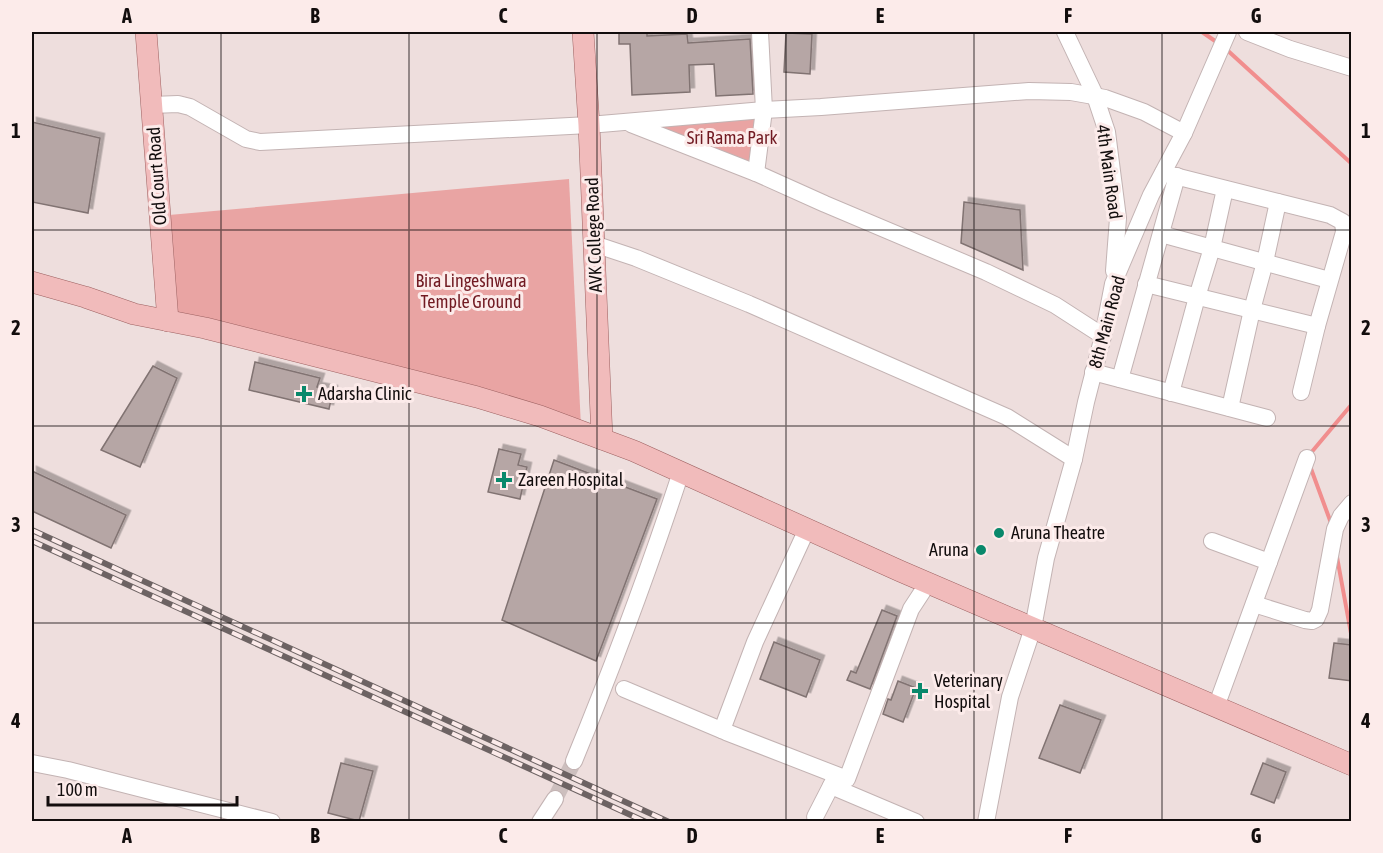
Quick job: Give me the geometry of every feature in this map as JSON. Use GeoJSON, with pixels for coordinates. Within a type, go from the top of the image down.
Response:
{"type":"FeatureCollection","features":[{"type":"Feature","properties":{"kind":"main road","name":"Old Court Road"},"geometry":{"type":"LineString","coordinates":[[146,32],[168,321]]}},
{"type":"Feature","properties":{"kind":"main road","name":"AVK College Road"},"geometry":{"type":"LineString","coordinates":[[583,32],[602,439]]}},
{"type":"Feature","properties":{"kind":"main road"},"geometry":{"type":"LineString","coordinates":[[32,282],[134,314],[205,328],[477,397],[540,416],[634,451],[928,583],[1352,765]]}},
{"type":"Feature","properties":{"kind":"street"},"geometry":{"type":"LineString","coordinates":[[756,173],[764,110],[760,32]]}},
{"type":"Feature","properties":{"kind":"street","name":"4th Main Road"},"geometry":{"type":"LineString","coordinates":[[1065,32],[1095,96],[1107,132],[1118,218],[1113,284]]}},
{"type":"Feature","properties":{"kind":"street","name":"8th Main Road"},"geometry":{"type":"LineString","coordinates":[[986,822],[1010,698],[1033,628],[1046,558],[1074,459],[1113,284],[1151,195],[1170,175],[1184,133],[1228,32]]}},
{"type":"Feature","properties":{"kind":"street"},"geometry":{"type":"LineString","coordinates":[[1247,32],[1290,50],[1352,68]]}},
{"type":"Feature","properties":{"kind":"street"},"geometry":{"type":"LineString","coordinates":[[152,105],[178,104],[190,107],[246,139],[260,142],[589,125],[764,110],[1029,92],[1071,92],[1105,98],[1144,111],[1184,133]]}},
{"type":"Feature","properties":{"kind":"street"},"geometry":{"type":"LineString","coordinates":[[624,122],[756,173],[986,272],[1055,305],[1103,336]]}},
{"type":"Feature","properties":{"kind":"street"},"geometry":{"type":"LineString","coordinates":[[1120,379],[1161,234],[1170,175],[1330,215],[1343,222],[1344,232],[1329,280],[1301,392]]}},
{"type":"Feature","properties":{"kind":"street"},"geometry":{"type":"LineString","coordinates":[[1171,393],[1212,248],[1225,189]]}},
{"type":"Feature","properties":{"kind":"street"},"geometry":{"type":"LineString","coordinates":[[1230,408],[1278,202]]}},
{"type":"Feature","properties":{"kind":"street"},"geometry":{"type":"LineString","coordinates":[[1161,234],[1329,280]]}},
{"type":"Feature","properties":{"kind":"street"},"geometry":{"type":"LineString","coordinates":[[594,244],[636,258],[749,304],[997,412],[1074,459]]}},
{"type":"Feature","properties":{"kind":"street"},"geometry":{"type":"LineString","coordinates":[[1146,284],[1317,326]]}},
{"type":"Feature","properties":{"kind":"street"},"geometry":{"type":"LineString","coordinates":[[1093,372],[1267,418]]}},
{"type":"Feature","properties":{"kind":"street"},"geometry":{"type":"LineString","coordinates":[[1216,707],[1307,458]]}},
{"type":"Feature","properties":{"kind":"street"},"geometry":{"type":"LineString","coordinates":[[574,761],[604,687],[681,472]]}},
{"type":"Feature","properties":{"kind":"street"},"geometry":{"type":"LineString","coordinates":[[1254,604],[1305,620],[1316,620],[1338,522],[1351,503]]}},
{"type":"Feature","properties":{"kind":"street"},"geometry":{"type":"LineString","coordinates":[[722,730],[755,642],[807,529]]}},
{"type":"Feature","properties":{"kind":"street"},"geometry":{"type":"LineString","coordinates":[[1212,541],[1269,562]]}},
{"type":"Feature","properties":{"kind":"street"},"geometry":{"type":"LineString","coordinates":[[833,780],[847,779],[911,609],[928,583]]}},
{"type":"Feature","properties":{"kind":"street"},"geometry":{"type":"LineString","coordinates":[[624,689],[833,780],[916,822]]}},
{"type":"Feature","properties":{"kind":"street"},"geometry":{"type":"LineString","coordinates":[[32,763],[272,822]]}},
{"type":"Feature","properties":{"kind":"street"},"geometry":{"type":"LineString","coordinates":[[815,817],[833,780]]}},
{"type":"Feature","properties":{"kind":"street"},"geometry":{"type":"LineString","coordinates":[[540,822],[555,799]]}},
{"type":"Feature","properties":{"kind":"green space","name":"Sri Rama Park"},"geometry":{"type":"Polygon","coordinates":[[[758,115],[753,169],[639,125],[758,115]]]}},
{"type":"Feature","properties":{"kind":"green space","name":"Bira Lingeshwara Temple Ground"},"geometry":{"type":"Polygon","coordinates":[[[569,179],[581,427],[175,318],[169,215],[569,179]]]}},
{"type":"Feature","properties":{"kind":"building"},"geometry":{"type":"Polygon","coordinates":[[[619,32],[647,32],[647,36],[687,34],[688,43],[750,39],[753,94],[716,96],[714,64],[689,65],[690,92],[632,95],[630,44],[619,44],[619,32]]]}},
{"type":"Feature","properties":{"kind":"building"},"geometry":{"type":"Polygon","coordinates":[[[786,33],[812,34],[810,74],[784,72],[786,33]]]}},
{"type":"Feature","properties":{"kind":"building"},"geometry":{"type":"Polygon","coordinates":[[[32,122],[100,138],[88,213],[32,202],[32,122]]]}},
{"type":"Feature","properties":{"kind":"building"},"geometry":{"type":"Polygon","coordinates":[[[964,202],[1020,210],[1023,270],[961,243],[964,202]]]}},
{"type":"Feature","properties":{"kind":"building"},"geometry":{"type":"Polygon","coordinates":[[[255,362],[320,378],[317,387],[333,390],[329,409],[249,390],[255,362]]]}},
{"type":"Feature","properties":{"kind":"building"},"geometry":{"type":"Polygon","coordinates":[[[153,366],[177,378],[140,467],[101,450],[153,366]]]}},
{"type":"Feature","properties":{"kind":"building"},"geometry":{"type":"Polygon","coordinates":[[[499,449],[521,454],[518,465],[527,467],[520,499],[488,492],[499,449]]]}},
{"type":"Feature","properties":{"kind":"building"},"geometry":{"type":"Polygon","coordinates":[[[554,460],[657,499],[596,661],[502,620],[554,460]]]}},
{"type":"Feature","properties":{"kind":"building"},"geometry":{"type":"Polygon","coordinates":[[[32,471],[126,515],[111,548],[32,511],[32,471]]]}},
{"type":"Feature","properties":{"kind":"building"},"geometry":{"type":"Polygon","coordinates":[[[882,610],[897,616],[870,689],[847,680],[851,671],[856,673],[882,610]]]}},
{"type":"Feature","properties":{"kind":"building"},"geometry":{"type":"Polygon","coordinates":[[[774,642],[820,660],[806,697],[760,679],[774,642]]]}},
{"type":"Feature","properties":{"kind":"building"},"geometry":{"type":"Polygon","coordinates":[[[1334,643],[1352,645],[1352,681],[1329,678],[1334,643]]]}},
{"type":"Feature","properties":{"kind":"building"},"geometry":{"type":"Polygon","coordinates":[[[898,681],[916,688],[903,722],[883,714],[898,681]]]}},
{"type":"Feature","properties":{"kind":"building"},"geometry":{"type":"Polygon","coordinates":[[[1060,705],[1101,720],[1080,773],[1039,758],[1060,705]]]}},
{"type":"Feature","properties":{"kind":"building"},"geometry":{"type":"Polygon","coordinates":[[[341,763],[373,771],[359,821],[328,813],[341,763]]]}},
{"type":"Feature","properties":{"kind":"building"},"geometry":{"type":"Polygon","coordinates":[[[1263,763],[1286,772],[1274,803],[1251,794],[1263,763]]]}},
{"type":"Feature","properties":{"kind":"waterway"},"geometry":{"type":"LineString","coordinates":[[1202,32],[1218,43]]}},
{"type":"Feature","properties":{"kind":"waterway"},"geometry":{"type":"LineString","coordinates":[[1226,49],[1352,164]]}},
{"type":"Feature","properties":{"kind":"waterway"},"geometry":{"type":"LineString","coordinates":[[1310,454],[1352,404]]}},
{"type":"Feature","properties":{"kind":"waterway"},"geometry":{"type":"LineString","coordinates":[[1310,466],[1331,523]]}},
{"type":"Feature","properties":{"kind":"waterway"},"geometry":{"type":"LineString","coordinates":[[1337,557],[1352,639]]}},
{"type":"Feature","properties":{"kind":"tunnel"},"geometry":{"type":"LineString","coordinates":[[555,799],[574,761]]}},
{"type":"Feature","properties":{"kind":"railway"},"geometry":{"type":"LineString","coordinates":[[32,530],[669,822]]}},
{"type":"Feature","properties":{"kind":"railway"},"geometry":{"type":"LineString","coordinates":[[32,541],[646,822]]}},
{"type":"Feature","properties":{"kind":"place","name":"Adarsha Clinic"},"geometry":{"type":"Point","coordinates":[304,394]}},
{"type":"Feature","properties":{"kind":"place","name":"Zareen Hospital"},"geometry":{"type":"Point","coordinates":[504,480]}},
{"type":"Feature","properties":{"kind":"place","name":"Aruna Theatre"},"geometry":{"type":"Point","coordinates":[999,533]}},
{"type":"Feature","properties":{"kind":"place","name":"Aruna"},"geometry":{"type":"Point","coordinates":[981,550]}},
{"type":"Feature","properties":{"kind":"place","name":"Veterinary Hospital"},"geometry":{"type":"Point","coordinates":[920,691]}}]}
